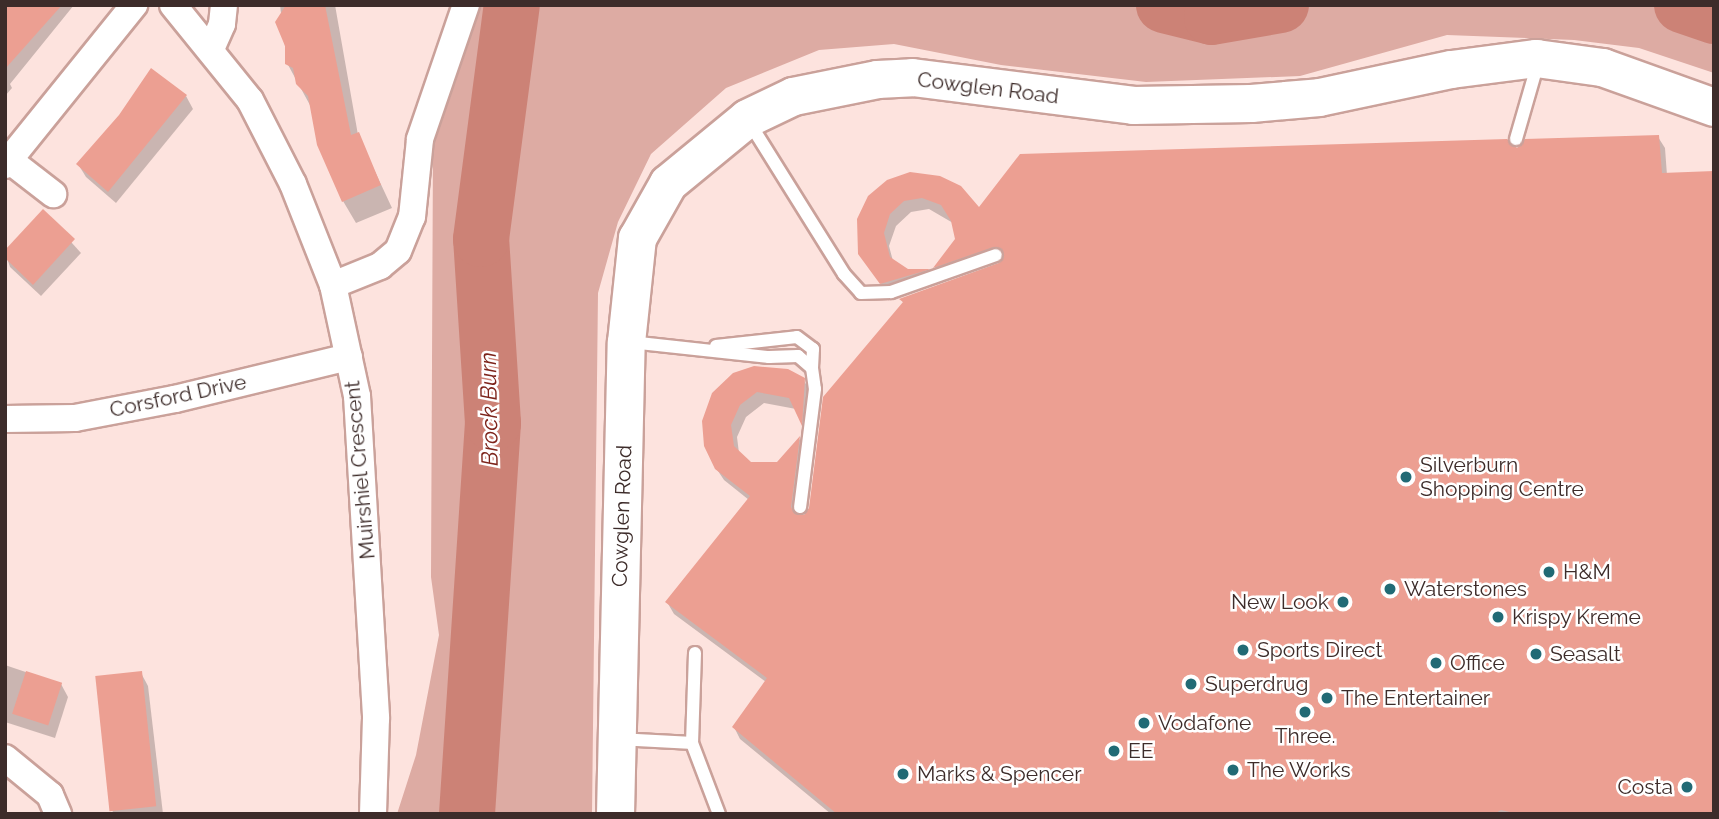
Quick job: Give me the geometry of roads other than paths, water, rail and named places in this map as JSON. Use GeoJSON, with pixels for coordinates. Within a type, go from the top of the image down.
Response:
{"type":"FeatureCollection","features":[{"type":"Feature","properties":{"kind":"street"},"geometry":{"type":"LineString","coordinates":[[52,194],[7,162],[134,5]]}},
{"type":"Feature","properties":{"kind":"street","name":"Muirshiel Crescent"},"geometry":{"type":"LineString","coordinates":[[173,5],[250,100],[293,184],[333,285],[357,397],[376,705],[373,814]]}},
{"type":"Feature","properties":{"kind":"street"},"geometry":{"type":"LineString","coordinates":[[211,49],[222,24],[225,5]]}},
{"type":"Feature","properties":{"kind":"street"},"geometry":{"type":"LineString","coordinates":[[333,285],[380,267],[398,251],[412,217],[420,139],[466,5]]}},
{"type":"Feature","properties":{"kind":"street","name":"Cowglen Road"},"geometry":{"type":"LineString","coordinates":[[615,814],[626,342],[637,238],[668,183],[747,118],[793,96],[877,79],[912,77],[1133,105],[1251,103],[1320,97],[1451,69],[1539,59],[1602,67],[1714,107]]}},
{"type":"Feature","properties":{"kind":"street","name":"Corsford Drive"},"geometry":{"type":"LineString","coordinates":[[5,419],[87,416],[349,356]]}},
{"type":"Feature","properties":{"kind":"street"},"geometry":{"type":"LineString","coordinates":[[5,758],[50,795],[58,814]]}},
{"type":"Feature","properties":{"kind":"lane"},"geometry":{"type":"LineString","coordinates":[[1516,139],[1539,59]]}},
{"type":"Feature","properties":{"kind":"lane"},"geometry":{"type":"LineString","coordinates":[[747,118],[844,274],[861,293],[891,292],[996,255]]}},
{"type":"Feature","properties":{"kind":"lane"},"geometry":{"type":"LineString","coordinates":[[691,348],[797,337],[813,349],[811,368],[815,389],[800,507]]}},
{"type":"Feature","properties":{"kind":"lane"},"geometry":{"type":"LineString","coordinates":[[626,342],[798,356],[811,368]]}},
{"type":"Feature","properties":{"kind":"lane"},"geometry":{"type":"LineString","coordinates":[[695,653],[692,743],[719,814]]}},
{"type":"Feature","properties":{"kind":"lane"},"geometry":{"type":"LineString","coordinates":[[617,739],[692,743]]}},
{"type":"Feature","properties":{"kind":"waterway","name":"Brock Burn"},"geometry":{"type":"LineString","coordinates":[[467,814],[493,423],[481,239],[512,5]]}},
{"type":"Feature","properties":{"kind":"waterway","name":"Brock Burn"},"geometry":{"type":"LineString","coordinates":[[1164,5],[1212,17],[1281,5]]}},
{"type":"Feature","properties":{"kind":"waterway","name":"Brock Burn"},"geometry":{"type":"LineString","coordinates":[[1682,5],[1714,16]]}},
{"type":"Feature","properties":{"kind":"place","name":"Silverburn Shopping Centre"},"geometry":{"type":"Point","coordinates":[1406,477]}},
{"type":"Feature","properties":{"kind":"place","name":"H&M"},"geometry":{"type":"Point","coordinates":[1549,572]}},
{"type":"Feature","properties":{"kind":"place","name":"Waterstones"},"geometry":{"type":"Point","coordinates":[1390,589]}},
{"type":"Feature","properties":{"kind":"place","name":"New Look"},"geometry":{"type":"Point","coordinates":[1343,602]}},
{"type":"Feature","properties":{"kind":"place","name":"Krispy Kreme"},"geometry":{"type":"Point","coordinates":[1498,617]}},
{"type":"Feature","properties":{"kind":"place","name":"Sports Direct"},"geometry":{"type":"Point","coordinates":[1243,650]}},
{"type":"Feature","properties":{"kind":"place","name":"Seasalt"},"geometry":{"type":"Point","coordinates":[1536,654]}},
{"type":"Feature","properties":{"kind":"place","name":"Office"},"geometry":{"type":"Point","coordinates":[1436,663]}},
{"type":"Feature","properties":{"kind":"place","name":"Superdrug"},"geometry":{"type":"Point","coordinates":[1191,684]}},
{"type":"Feature","properties":{"kind":"place","name":"The Entertainer"},"geometry":{"type":"Point","coordinates":[1327,698]}},
{"type":"Feature","properties":{"kind":"place","name":"Three."},"geometry":{"type":"Point","coordinates":[1305,712]}},
{"type":"Feature","properties":{"kind":"place","name":"Vodafone"},"geometry":{"type":"Point","coordinates":[1144,723]}},
{"type":"Feature","properties":{"kind":"place","name":"EE"},"geometry":{"type":"Point","coordinates":[1114,751]}},
{"type":"Feature","properties":{"kind":"place","name":"The Works"},"geometry":{"type":"Point","coordinates":[1233,770]}},
{"type":"Feature","properties":{"kind":"place","name":"Marks & Spencer"},"geometry":{"type":"Point","coordinates":[903,774]}},
{"type":"Feature","properties":{"kind":"place","name":"Costa"},"geometry":{"type":"Point","coordinates":[1687,787]}}]}
